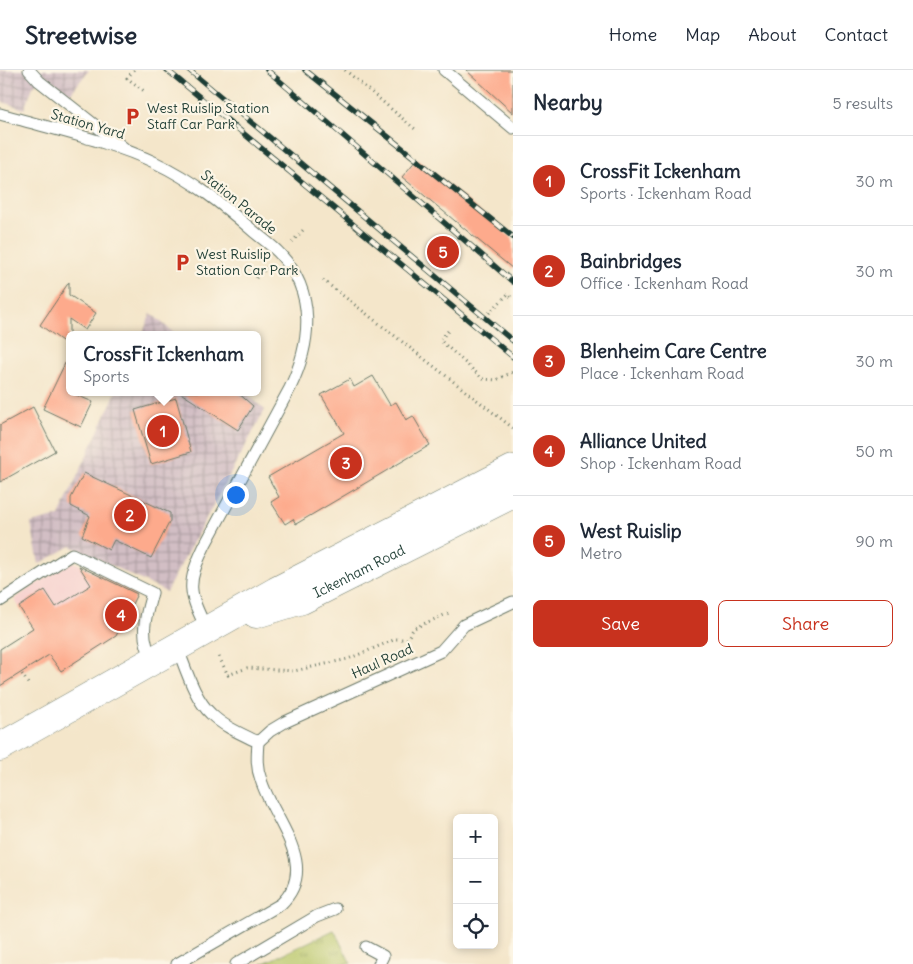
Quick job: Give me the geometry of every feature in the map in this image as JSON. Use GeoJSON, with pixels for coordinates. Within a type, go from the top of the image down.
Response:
{"type":"FeatureCollection","features":[{"type":"Feature","properties":{"kind":"main road","name":"Ickenham Road"},"geometry":{"type":"LineString","coordinates":[[0,747],[207,630],[302,600],[507,484]]}},
{"type":"Feature","properties":{"kind":"lane","name":"Station Yard"},"geometry":{"type":"LineString","coordinates":[[29,70],[39,81],[129,152]]}},
{"type":"Feature","properties":{"kind":"lane"},"geometry":{"type":"LineString","coordinates":[[444,70],[513,128]]}},
{"type":"Feature","properties":{"kind":"lane","name":"Station Yard"},"geometry":{"type":"LineString","coordinates":[[0,114],[129,152]]}},
{"type":"Feature","properties":{"kind":"lane","name":"Station Parade"},"geometry":{"type":"LineString","coordinates":[[129,152],[154,162],[201,188],[280,254],[298,280],[307,311],[307,338],[296,376],[204,545],[193,572],[192,596],[207,630]]}},
{"type":"Feature","properties":{"kind":"lane"},"geometry":{"type":"LineString","coordinates":[[0,601],[72,554],[152,593],[143,630],[146,648],[153,660]]}},
{"type":"Feature","properties":{"kind":"lane","name":"Haul Road"},"geometry":{"type":"LineString","coordinates":[[258,742],[270,730],[285,722],[441,651],[464,625],[513,602]]}},
{"type":"Feature","properties":{"kind":"lane"},"geometry":{"type":"LineString","coordinates":[[177,647],[200,699],[210,714],[225,726],[258,742],[256,762],[261,782],[295,854],[298,868],[296,883],[291,894],[281,904],[177,964]]}},
{"type":"Feature","properties":{"kind":"lane"},"geometry":{"type":"LineString","coordinates":[[236,964],[317,916],[336,909]]}},
{"type":"Feature","properties":{"kind":"lane"},"geometry":{"type":"LineString","coordinates":[[366,946],[383,956],[379,964]]}},
{"type":"Feature","properties":{"kind":"path"},"geometry":{"type":"LineString","coordinates":[[134,70],[127,78],[144,92]]}},
{"type":"Feature","properties":{"kind":"path"},"geometry":{"type":"LineString","coordinates":[[346,70],[415,130]]}},
{"type":"Feature","properties":{"kind":"path"},"geometry":{"type":"LineString","coordinates":[[296,238],[305,228]]}},
{"type":"Feature","properties":{"kind":"path"},"geometry":{"type":"LineString","coordinates":[[323,280],[513,428]]}},
{"type":"Feature","properties":{"kind":"path"},"geometry":{"type":"LineString","coordinates":[[489,314],[509,293],[513,300]]}},
{"type":"Feature","properties":{"kind":"path"},"geometry":{"type":"LineString","coordinates":[[448,331],[440,340],[483,379],[496,380],[513,372]]}},
{"type":"Feature","properties":{"kind":"path"},"geometry":{"type":"LineString","coordinates":[[220,657],[228,675],[247,668],[294,671],[348,659],[396,639],[407,639],[414,628],[464,607],[471,622]]}},
{"type":"Feature","properties":{"kind":"path"},"geometry":{"type":"LineString","coordinates":[[22,674],[29,685]]}},
{"type":"Feature","properties":{"kind":"shaded area"},"geometry":{"type":"Polygon","coordinates":[[[0,70],[89,70],[70,94],[44,74],[33,87],[24,109],[0,101],[0,70]]]}},
{"type":"Feature","properties":{"kind":"shaded area"},"geometry":{"type":"Polygon","coordinates":[[[151,313],[171,331],[144,331],[151,313]]]}},
{"type":"Feature","properties":{"kind":"shaded area"},"geometry":{"type":"Polygon","coordinates":[[[114,396],[249,396],[265,410],[166,592],[71,546],[39,564],[31,523],[59,516],[114,396]]]}},
{"type":"Feature","properties":{"kind":"shaded area"},"geometry":{"type":"Polygon","coordinates":[[[72,561],[137,594],[116,636],[61,671],[14,599],[72,561]]]}},
{"type":"Feature","properties":{"kind":"green space"},"geometry":{"type":"Polygon","coordinates":[[[334,930],[351,964],[262,964],[334,930]]]}},
{"type":"Feature","properties":{"kind":"building"},"geometry":{"type":"Polygon","coordinates":[[[466,70],[513,70],[513,113],[466,70]]]}},
{"type":"Feature","properties":{"kind":"building"},"geometry":{"type":"Polygon","coordinates":[[[417,159],[513,239],[513,269],[402,177],[417,159]]]}},
{"type":"Feature","properties":{"kind":"building"},"geometry":{"type":"Polygon","coordinates":[[[69,282],[69,295],[96,313],[85,330],[69,319],[69,331],[66,331],[66,344],[40,325],[69,282]]]}},
{"type":"Feature","properties":{"kind":"building"},"geometry":{"type":"Polygon","coordinates":[[[66,361],[66,396],[79,396],[93,402],[81,427],[43,409],[66,361]]]}},
{"type":"Feature","properties":{"kind":"building"},"geometry":{"type":"Polygon","coordinates":[[[373,376],[390,405],[396,402],[406,420],[413,416],[430,445],[296,524],[293,519],[285,524],[271,502],[279,497],[268,477],[344,433],[321,395],[350,379],[354,387],[373,376]]]}},
{"type":"Feature","properties":{"kind":"building"},"geometry":{"type":"Polygon","coordinates":[[[185,396],[242,396],[253,406],[238,430],[185,396]]]}},
{"type":"Feature","properties":{"kind":"building"},"geometry":{"type":"Polygon","coordinates":[[[176,398],[191,452],[151,464],[135,410],[176,398]]]}},
{"type":"Feature","properties":{"kind":"building"},"geometry":{"type":"Polygon","coordinates":[[[33,407],[55,451],[0,482],[0,425],[33,407]]]}},
{"type":"Feature","properties":{"kind":"building"},"geometry":{"type":"Polygon","coordinates":[[[84,473],[170,513],[170,521],[151,558],[114,540],[109,550],[82,536],[90,516],[71,506],[71,498],[84,473]]]}},
{"type":"Feature","properties":{"kind":"building"},"geometry":{"type":"Polygon","coordinates":[[[79,566],[137,594],[116,636],[61,671],[49,655],[0,686],[0,649],[33,628],[19,607],[45,590],[56,607],[91,585],[79,566]]]}},
{"type":"Feature","properties":{"kind":"railway"},"geometry":{"type":"LineString","coordinates":[[167,70],[513,357]]}},
{"type":"Feature","properties":{"kind":"railway"},"geometry":{"type":"LineString","coordinates":[[189,70],[513,341]]}},
{"type":"Feature","properties":{"kind":"railway"},"geometry":{"type":"LineString","coordinates":[[267,70],[513,282]]}},
{"type":"Feature","properties":{"kind":"railway"},"geometry":{"type":"LineString","coordinates":[[305,70],[513,237]]}},
{"type":"Feature","properties":{"kind":"place","name":"West Ruislip Station Staff Car Park"},"geometry":{"type":"Point","coordinates":[133,116]}},
{"type":"Feature","properties":{"kind":"place","name":"West Ruislip"},"geometry":{"type":"Point","coordinates":[443,252]}},
{"type":"Feature","properties":{"kind":"place","name":"West Ruislip Station Car Park"},"geometry":{"type":"Point","coordinates":[182,262]}},
{"type":"Feature","properties":{"kind":"place","name":"CrossFit Ickenham"},"geometry":{"type":"Point","coordinates":[163,431]}},
{"type":"Feature","properties":{"kind":"place","name":"Blenheim Care Centre"},"geometry":{"type":"Point","coordinates":[346,463]}},
{"type":"Feature","properties":{"kind":"place","name":"Bainbridges"},"geometry":{"type":"Point","coordinates":[130,515]}},
{"type":"Feature","properties":{"kind":"place","name":"Alliance United"},"geometry":{"type":"Point","coordinates":[121,615]}}]}
